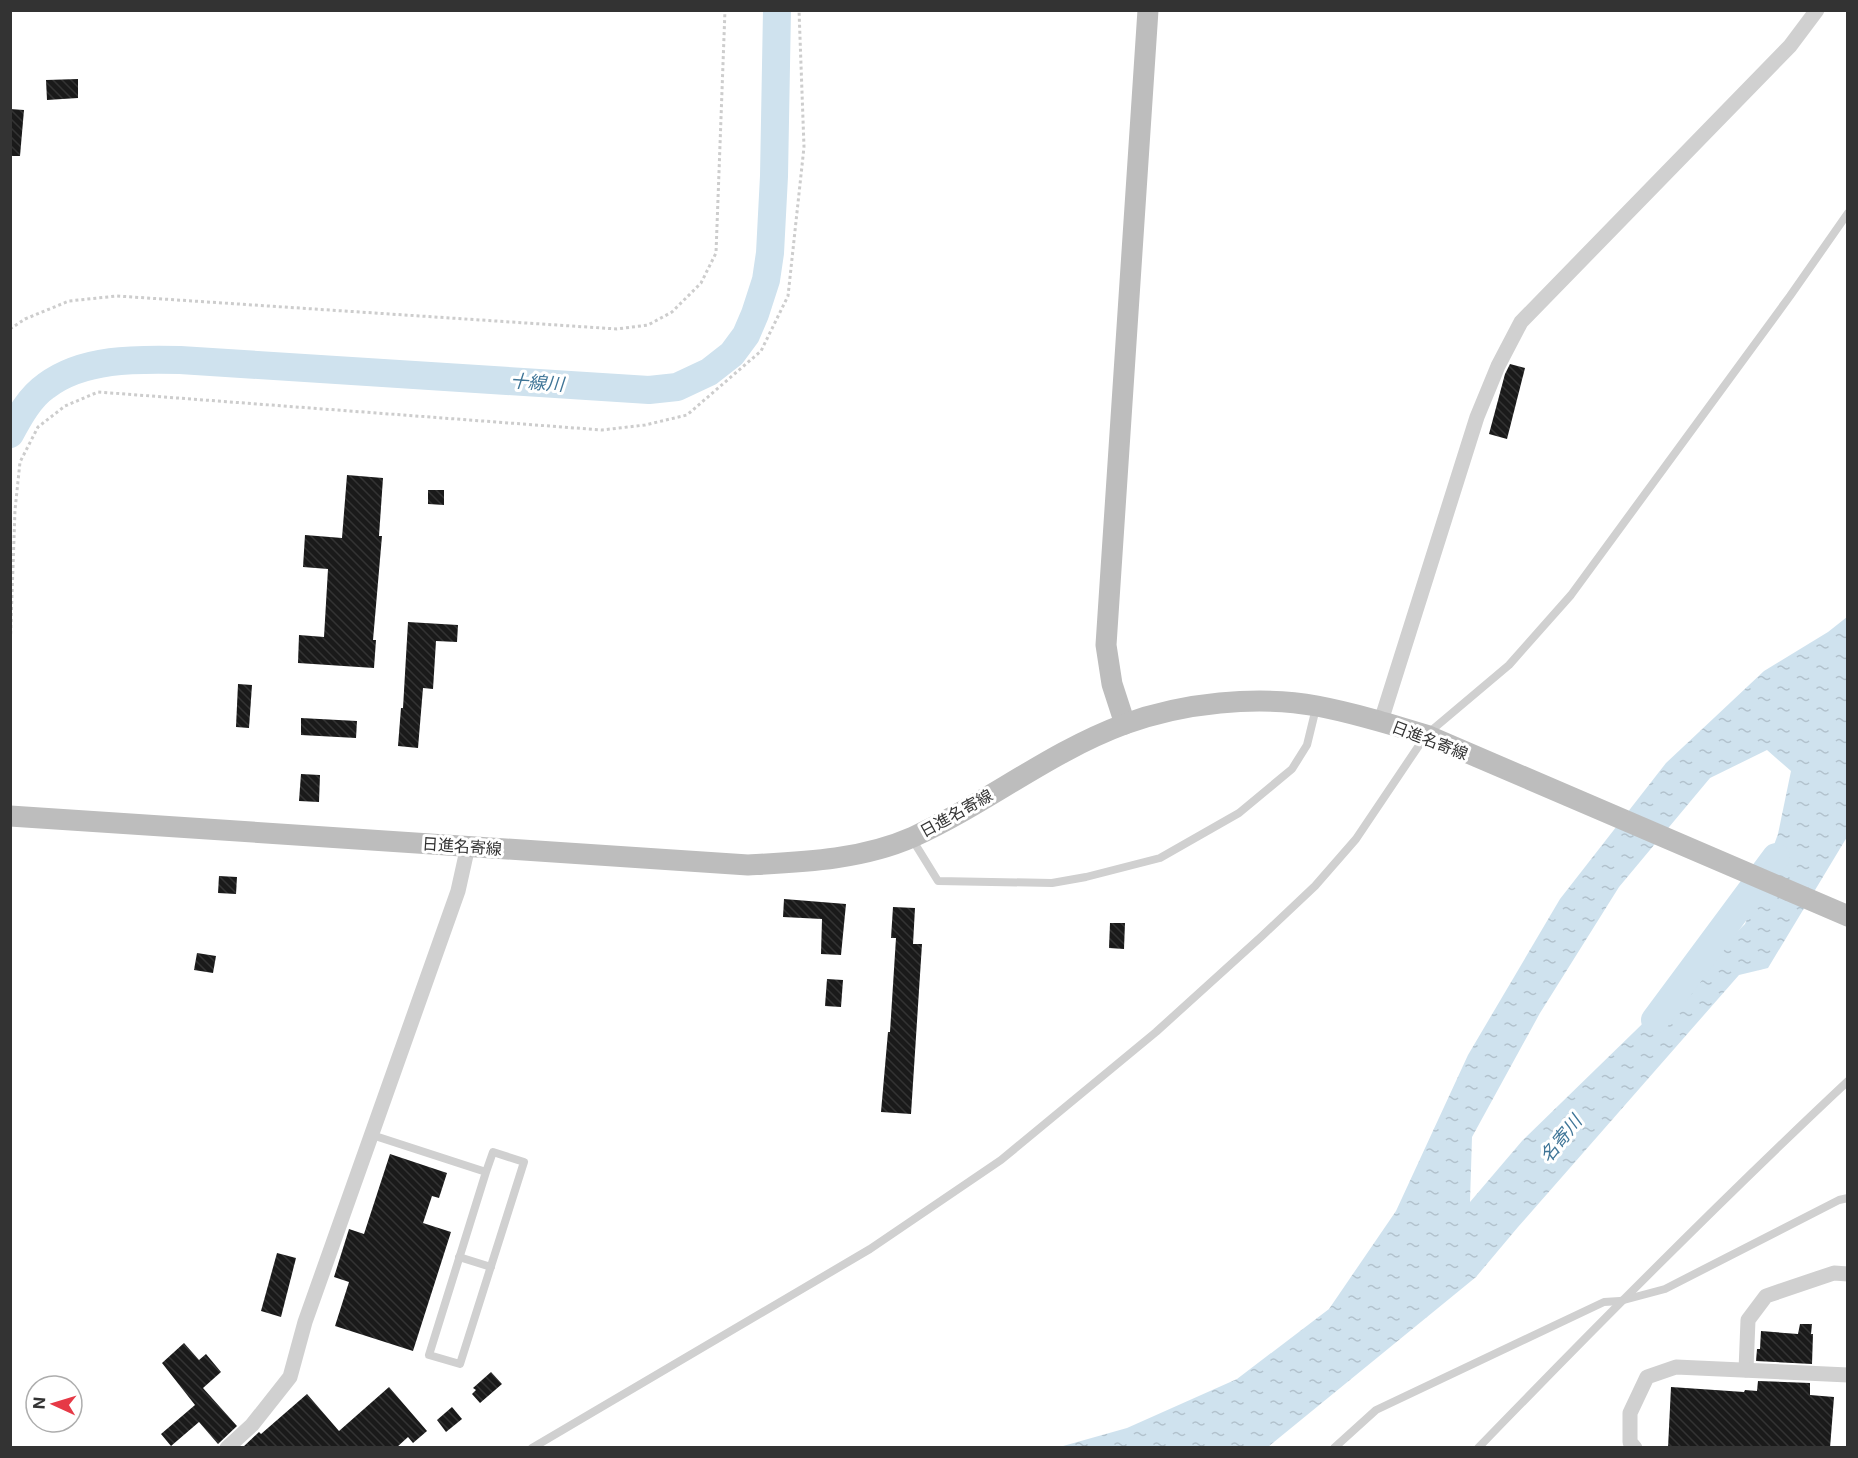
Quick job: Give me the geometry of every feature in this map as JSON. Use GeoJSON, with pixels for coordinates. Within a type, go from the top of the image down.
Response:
{"type":"FeatureCollection","features":[{"type":"Feature","properties":{"kind":"main road"},"geometry":{"type":"LineString","coordinates":[[1125,724],[1112,684],[1106,634],[1148,10]]}},
{"type":"Feature","properties":{"kind":"main road","name":"日進名寄線"},"geometry":{"type":"LineString","coordinates":[[10,816],[748,865],[803,862],[860,854],[911,837],[956,814],[1061,753],[1125,724],[1181,709],[1221,703],[1261,702],[1316,706],[1381,721],[1426,735],[1848,915]]}},
{"type":"Feature","properties":{"kind":"street"},"geometry":{"type":"LineString","coordinates":[[1381,721],[1477,417],[1498,366],[1521,322],[1790,46],[1817,10]]}},
{"type":"Feature","properties":{"kind":"street"},"geometry":{"type":"LineString","coordinates":[[227,1448],[252,1425],[290,1377],[304,1322],[458,891],[468,846]]}},
{"type":"Feature","properties":{"kind":"street"},"geometry":{"type":"LineString","coordinates":[[1746,1370],[1748,1320],[1767,1296],[1834,1273],[1848,1274]]}},
{"type":"Feature","properties":{"kind":"street"},"geometry":{"type":"LineString","coordinates":[[1635,1448],[1630,1442],[1630,1413],[1647,1377],[1676,1367],[1848,1374]]}},
{"type":"Feature","properties":{"kind":"lane"},"geometry":{"type":"LineString","coordinates":[[532,1448],[870,1250],[1001,1160],[1156,1032],[1315,886],[1356,839],[1426,735],[1509,665],[1571,595],[1784,306],[1848,213]]}},
{"type":"Feature","properties":{"kind":"lane"},"geometry":{"type":"LineString","coordinates":[[911,837],[938,881],[1052,883],[1086,877],[1160,858],[1239,813],[1292,769],[1307,745],[1316,706]]}},
{"type":"Feature","properties":{"kind":"lane"},"geometry":{"type":"LineString","coordinates":[[1479,1448],[1620,1301],[1638,1288],[1698,1226],[1848,1081]]}},
{"type":"Feature","properties":{"kind":"lane"},"geometry":{"type":"LineString","coordinates":[[372,1135],[486,1172]]}},
{"type":"Feature","properties":{"kind":"lane"},"geometry":{"type":"LineString","coordinates":[[493,1152],[524,1162],[460,1364],[429,1354],[486,1172],[493,1152]]}},
{"type":"Feature","properties":{"kind":"lane"},"geometry":{"type":"LineString","coordinates":[[1334,1448],[1376,1410],[1604,1302],[1620,1301],[1665,1289],[1839,1200],[1848,1198]]}},
{"type":"Feature","properties":{"kind":"lane"},"geometry":{"type":"LineString","coordinates":[[459,1257],[491,1267]]}},
{"type":"Feature","properties":{"kind":"path"},"geometry":{"type":"LineString","coordinates":[[10,329],[25,319],[69,301],[117,296],[617,329],[648,326],[672,312],[701,283],[716,253],[725,10]]}},
{"type":"Feature","properties":{"kind":"path"},"geometry":{"type":"LineString","coordinates":[[10,652],[15,510],[20,462],[38,427],[65,406],[98,392],[602,430],[645,425],[687,415],[761,351],[788,296],[804,147],[799,10]]}},
{"type":"Feature","properties":{"kind":"water"},"geometry":{"type":"Polygon","coordinates":[[[1847,617],[1847,837],[1768,968],[1739,975],[1476,1277],[1268,1447],[1056,1448],[1127,1428],[1237,1379],[1329,1309],[1396,1211],[1468,1055],[1560,899],[1666,763],[1764,671],[1828,632],[1847,617]],[[1767,750],[1710,778],[1619,887],[1540,1013],[1472,1137],[1470,1202],[1522,1141],[1745,924],[1778,834],[1791,771],[1767,750]]]}},
{"type":"Feature","properties":{"kind":"building"},"geometry":{"type":"Polygon","coordinates":[[[78,79],[78,98],[47,100],[46,80],[78,79]]]}},
{"type":"Feature","properties":{"kind":"building"},"geometry":{"type":"Polygon","coordinates":[[[10,109],[24,110],[20,156],[10,156],[10,109]]]}},
{"type":"Feature","properties":{"kind":"building"},"geometry":{"type":"Polygon","coordinates":[[[1510,364],[1525,368],[1507,439],[1489,434],[1505,374],[1510,364]]]}},
{"type":"Feature","properties":{"kind":"building"},"geometry":{"type":"Polygon","coordinates":[[[347,475],[383,478],[379,536],[382,536],[373,640],[376,640],[374,668],[298,663],[299,635],[324,637],[328,569],[303,567],[305,535],[342,538],[347,475]]]}},
{"type":"Feature","properties":{"kind":"building"},"geometry":{"type":"Polygon","coordinates":[[[428,490],[444,490],[444,505],[428,504],[428,490]]]}},
{"type":"Feature","properties":{"kind":"building"},"geometry":{"type":"Polygon","coordinates":[[[408,622],[458,625],[457,642],[436,641],[433,689],[423,688],[418,748],[398,746],[401,708],[403,708],[408,622]]]}},
{"type":"Feature","properties":{"kind":"building"},"geometry":{"type":"Polygon","coordinates":[[[238,684],[252,685],[249,728],[236,727],[238,684]]]}},
{"type":"Feature","properties":{"kind":"building"},"geometry":{"type":"Polygon","coordinates":[[[301,718],[357,721],[356,738],[301,735],[301,718]]]}},
{"type":"Feature","properties":{"kind":"building"},"geometry":{"type":"Polygon","coordinates":[[[301,774],[320,775],[319,802],[299,801],[301,774]]]}},
{"type":"Feature","properties":{"kind":"building"},"geometry":{"type":"Polygon","coordinates":[[[219,876],[237,877],[236,894],[218,893],[219,876]]]}},
{"type":"Feature","properties":{"kind":"building"},"geometry":{"type":"Polygon","coordinates":[[[784,899],[846,904],[841,955],[821,954],[822,919],[783,917],[784,899]]]}},
{"type":"Feature","properties":{"kind":"building"},"geometry":{"type":"Polygon","coordinates":[[[893,907],[915,908],[913,944],[922,944],[911,1114],[881,1112],[888,1032],[890,1032],[896,938],[891,938],[893,907]]]}},
{"type":"Feature","properties":{"kind":"building"},"geometry":{"type":"Polygon","coordinates":[[[1110,923],[1125,923],[1124,949],[1109,948],[1110,923]]]}},
{"type":"Feature","properties":{"kind":"building"},"geometry":{"type":"Polygon","coordinates":[[[197,953],[216,956],[213,973],[194,970],[197,953]]]}},
{"type":"Feature","properties":{"kind":"building"},"geometry":{"type":"Polygon","coordinates":[[[827,979],[843,980],[841,1007],[825,1006],[827,979]]]}},
{"type":"Feature","properties":{"kind":"building"},"geometry":{"type":"Polygon","coordinates":[[[390,1154],[447,1173],[439,1198],[432,1196],[423,1223],[451,1232],[413,1351],[335,1326],[349,1282],[334,1277],[349,1229],[364,1234],[390,1154]]]}},
{"type":"Feature","properties":{"kind":"building"},"geometry":{"type":"Polygon","coordinates":[[[277,1253],[296,1258],[281,1317],[261,1311],[277,1253]]]}},
{"type":"Feature","properties":{"kind":"building"},"geometry":{"type":"Polygon","coordinates":[[[1800,1324],[1812,1324],[1812,1364],[1756,1361],[1757,1349],[1760,1349],[1761,1331],[1798,1334],[1800,1324]]]}},
{"type":"Feature","properties":{"kind":"building"},"geometry":{"type":"Polygon","coordinates":[[[184,1343],[199,1360],[206,1354],[221,1372],[203,1388],[237,1426],[218,1444],[199,1422],[171,1446],[161,1434],[195,1405],[162,1363],[184,1343]]]}},
{"type":"Feature","properties":{"kind":"building"},"geometry":{"type":"Polygon","coordinates":[[[491,1372],[502,1384],[480,1403],[472,1394],[476,1390],[473,1388],[491,1372]]]}},
{"type":"Feature","properties":{"kind":"building"},"geometry":{"type":"Polygon","coordinates":[[[1758,1381],[1810,1383],[1810,1395],[1834,1397],[1830,1448],[1668,1448],[1671,1387],[1744,1392],[1745,1390],[1757,1391],[1758,1381]]]}},
{"type":"Feature","properties":{"kind":"building"},"geometry":{"type":"Polygon","coordinates":[[[389,1387],[427,1431],[413,1443],[408,1437],[396,1448],[242,1448],[307,1394],[339,1431],[389,1387]]]}},
{"type":"Feature","properties":{"kind":"building"},"geometry":{"type":"Polygon","coordinates":[[[452,1407],[462,1419],[446,1432],[437,1420],[452,1407]]]}},
{"type":"Feature","properties":{"kind":"waterway","name":"十線川"},"geometry":{"type":"LineString","coordinates":[[10,434],[21,414],[46,386],[76,370],[128,360],[180,360],[649,390],[677,387],[709,372],[732,354],[746,335],[766,280],[770,253],[774,176],[777,10]]}},
{"type":"Feature","properties":{"kind":"waterway","name":"名寄川"},"geometry":{"type":"LineString","coordinates":[[1655,1020],[1776,857]]}}]}
